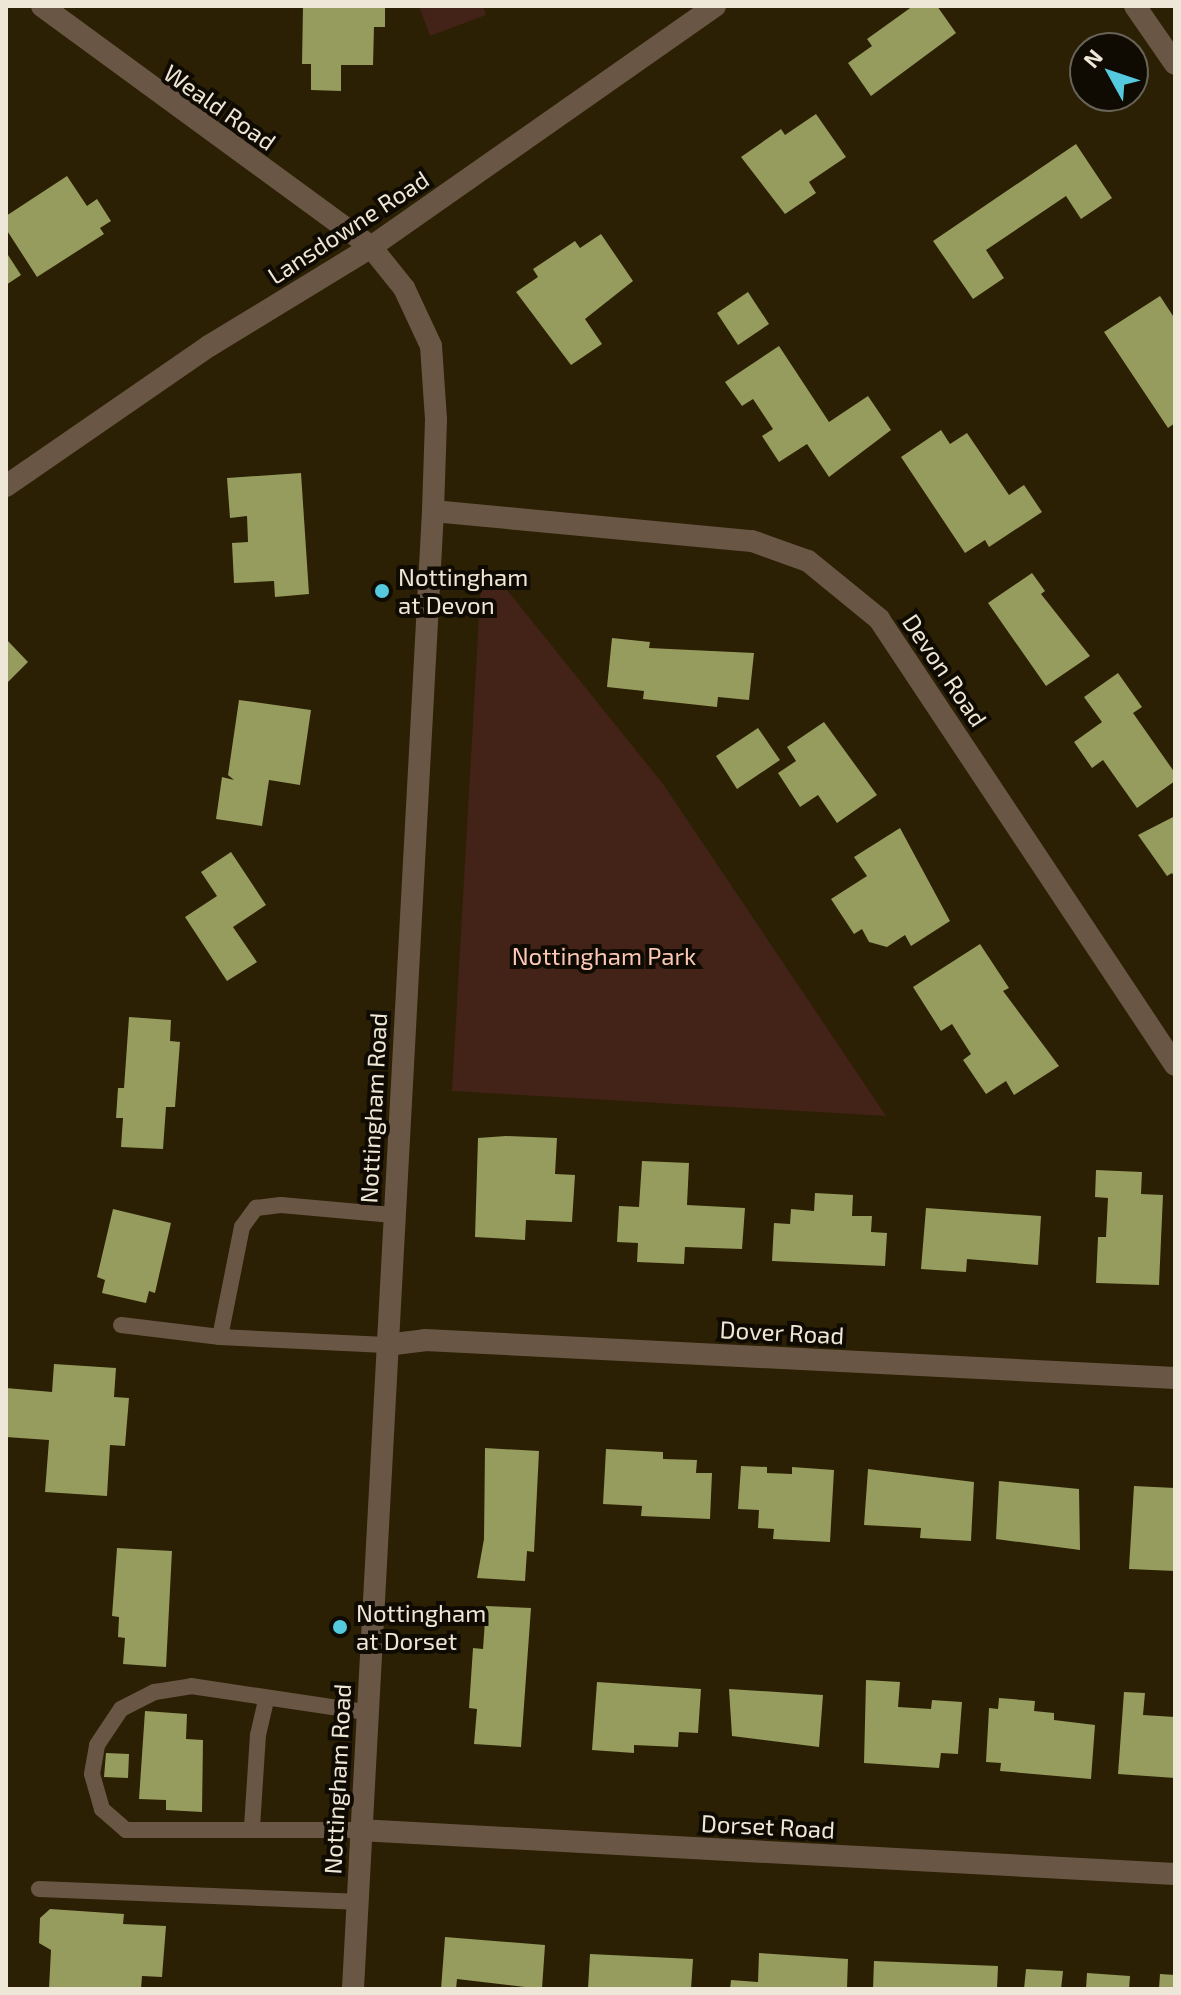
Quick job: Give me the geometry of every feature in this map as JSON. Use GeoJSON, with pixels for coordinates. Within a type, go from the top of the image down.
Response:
{"type":"FeatureCollection","features":[{"type":"Feature","properties":{"kind":"street","name":"Weald Road"},"geometry":{"type":"LineString","coordinates":[[42,6],[371,247]]}},
{"type":"Feature","properties":{"kind":"street","name":"Lansdowne Road"},"geometry":{"type":"LineString","coordinates":[[6,486],[209,346],[371,247],[715,6]]}},
{"type":"Feature","properties":{"kind":"street"},"geometry":{"type":"LineString","coordinates":[[1135,6],[1175,64]]}},
{"type":"Feature","properties":{"kind":"street","name":"Nottingham Road"},"geometry":{"type":"LineString","coordinates":[[353,1989],[359,1830],[436,420],[431,346],[404,288],[371,247]]}},
{"type":"Feature","properties":{"kind":"street","name":"Devon Road"},"geometry":{"type":"LineString","coordinates":[[433,511],[752,541],[808,561],[879,619],[1175,1065]]}},
{"type":"Feature","properties":{"kind":"street","name":"Dover Road"},"geometry":{"type":"LineString","coordinates":[[386,1345],[425,1340],[1175,1378]]}},
{"type":"Feature","properties":{"kind":"street","name":"Dorset Road"},"geometry":{"type":"LineString","coordinates":[[359,1830],[1175,1874]]}},
{"type":"Feature","properties":{"kind":"lane"},"geometry":{"type":"LineString","coordinates":[[220,1337],[242,1227],[256,1208],[281,1205],[393,1215]]}},
{"type":"Feature","properties":{"kind":"lane"},"geometry":{"type":"LineString","coordinates":[[121,1325],[220,1337],[386,1345]]}},
{"type":"Feature","properties":{"kind":"lane"},"geometry":{"type":"LineString","coordinates":[[359,1830],[252,1827],[126,1830],[102,1809],[92,1774],[97,1745],[121,1709],[155,1692],[191,1686],[366,1712]]}},
{"type":"Feature","properties":{"kind":"lane"},"geometry":{"type":"LineString","coordinates":[[252,1827],[258,1735],[266,1699]]}},
{"type":"Feature","properties":{"kind":"lane"},"geometry":{"type":"LineString","coordinates":[[39,1889],[356,1902]]}},
{"type":"Feature","properties":{"kind":"green space"},"geometry":{"type":"Polygon","coordinates":[[[419,6],[483,6],[486,15],[430,36],[419,6]]]}},
{"type":"Feature","properties":{"kind":"green space","name":"Nottingham Park"},"geometry":{"type":"Polygon","coordinates":[[[481,582],[503,585],[663,784],[886,1116],[452,1091],[481,582]]]}},
{"type":"Feature","properties":{"kind":"building"},"geometry":{"type":"Polygon","coordinates":[[[303,6],[385,6],[385,27],[374,27],[373,65],[341,65],[341,91],[311,90],[311,64],[302,64],[303,6]]]}},
{"type":"Feature","properties":{"kind":"building"},"geometry":{"type":"Polygon","coordinates":[[[913,6],[937,6],[956,33],[871,96],[848,63],[872,46],[867,39],[913,6]]]}},
{"type":"Feature","properties":{"kind":"building"},"geometry":{"type":"Polygon","coordinates":[[[816,114],[846,157],[809,182],[816,193],[785,214],[741,157],[781,129],[785,135],[816,114]]]}},
{"type":"Feature","properties":{"kind":"building"},"geometry":{"type":"Polygon","coordinates":[[[1076,144],[1112,198],[1081,219],[1066,196],[986,250],[1004,278],[973,299],[933,241],[1076,144]]]}},
{"type":"Feature","properties":{"kind":"building"},"geometry":{"type":"Polygon","coordinates":[[[67,176],[87,206],[97,199],[111,221],[100,228],[104,234],[37,277],[6,229],[6,216],[67,176]]]}},
{"type":"Feature","properties":{"kind":"building"},"geometry":{"type":"Polygon","coordinates":[[[601,234],[633,281],[585,319],[602,344],[571,365],[516,292],[538,277],[533,269],[575,241],[580,248],[601,234]]]}},
{"type":"Feature","properties":{"kind":"building"},"geometry":{"type":"Polygon","coordinates":[[[6,252],[21,275],[6,285],[6,252]]]}},
{"type":"Feature","properties":{"kind":"building"},"geometry":{"type":"Polygon","coordinates":[[[748,292],[769,324],[738,345],[717,313],[748,292]]]}},
{"type":"Feature","properties":{"kind":"building"},"geometry":{"type":"Polygon","coordinates":[[[1160,296],[1175,319],[1175,423],[1168,428],[1104,332],[1160,296]]]}},
{"type":"Feature","properties":{"kind":"building"},"geometry":{"type":"Polygon","coordinates":[[[779,346],[829,422],[868,396],[891,430],[829,477],[807,444],[779,462],[762,436],[773,429],[753,399],[742,406],[725,382],[779,346]]]}},
{"type":"Feature","properties":{"kind":"building"},"geometry":{"type":"Polygon","coordinates":[[[941,430],[950,444],[967,433],[1009,495],[1024,485],[1042,512],[989,547],[985,540],[965,553],[901,457],[941,430]]]}},
{"type":"Feature","properties":{"kind":"building"},"geometry":{"type":"Polygon","coordinates":[[[301,473],[309,594],[275,597],[274,581],[234,583],[232,543],[248,542],[247,516],[230,518],[227,478],[301,473]]]}},
{"type":"Feature","properties":{"kind":"building"},"geometry":{"type":"Polygon","coordinates":[[[1032,573],[1045,591],[1041,594],[1090,656],[1046,686],[988,603],[1032,573]]]}},
{"type":"Feature","properties":{"kind":"building"},"geometry":{"type":"Polygon","coordinates":[[[612,638],[650,642],[649,648],[754,653],[749,700],[718,697],[717,707],[643,699],[644,691],[607,687],[612,638]]]}},
{"type":"Feature","properties":{"kind":"building"},"geometry":{"type":"Polygon","coordinates":[[[6,639],[28,662],[6,684],[6,639]]]}},
{"type":"Feature","properties":{"kind":"building"},"geometry":{"type":"Polygon","coordinates":[[[1118,673],[1142,707],[1133,713],[1175,773],[1175,781],[1137,808],[1103,760],[1092,768],[1074,742],[1102,722],[1084,697],[1118,673]]]}},
{"type":"Feature","properties":{"kind":"building"},"geometry":{"type":"Polygon","coordinates":[[[239,700],[311,710],[300,785],[269,780],[262,826],[216,819],[222,777],[234,780],[228,775],[239,700]]]}},
{"type":"Feature","properties":{"kind":"building"},"geometry":{"type":"Polygon","coordinates":[[[824,722],[877,795],[837,823],[818,795],[800,807],[778,773],[796,761],[787,747],[824,722]]]}},
{"type":"Feature","properties":{"kind":"building"},"geometry":{"type":"Polygon","coordinates":[[[758,728],[780,760],[737,789],[716,756],[758,728]]]}},
{"type":"Feature","properties":{"kind":"building"},"geometry":{"type":"Polygon","coordinates":[[[1175,816],[1175,878],[1172,873],[1167,876],[1138,835],[1175,816]]]}},
{"type":"Feature","properties":{"kind":"building"},"geometry":{"type":"Polygon","coordinates":[[[900,828],[950,921],[911,946],[905,935],[887,947],[869,942],[862,929],[854,934],[831,899],[867,876],[854,857],[900,828]]]}},
{"type":"Feature","properties":{"kind":"building"},"geometry":{"type":"Polygon","coordinates":[[[231,852],[266,905],[233,927],[257,962],[227,981],[185,917],[217,896],[201,872],[231,852]]]}},
{"type":"Feature","properties":{"kind":"building"},"geometry":{"type":"Polygon","coordinates":[[[980,944],[1009,988],[1003,991],[1059,1066],[1014,1095],[1006,1081],[986,1094],[963,1060],[971,1054],[952,1024],[941,1031],[913,987],[980,944]]]}},
{"type":"Feature","properties":{"kind":"building"},"geometry":{"type":"Polygon","coordinates":[[[129,1017],[171,1020],[170,1041],[180,1042],[175,1107],[166,1107],[163,1149],[121,1147],[123,1118],[116,1118],[118,1088],[124,1088],[129,1017]]]}},
{"type":"Feature","properties":{"kind":"building"},"geometry":{"type":"Polygon","coordinates":[[[478,1138],[557,1138],[555,1174],[575,1175],[572,1222],[526,1220],[525,1240],[475,1237],[478,1138]]]}},
{"type":"Feature","properties":{"kind":"building"},"geometry":{"type":"Polygon","coordinates":[[[642,1161],[689,1163],[687,1205],[745,1208],[742,1249],[685,1247],[684,1264],[637,1262],[638,1243],[617,1242],[619,1206],[639,1207],[642,1161]]]}},
{"type":"Feature","properties":{"kind":"building"},"geometry":{"type":"Polygon","coordinates":[[[1096,1170],[1142,1172],[1141,1194],[1163,1195],[1159,1285],[1096,1283],[1098,1237],[1106,1237],[1108,1198],[1095,1197],[1096,1170]]]}},
{"type":"Feature","properties":{"kind":"building"},"geometry":{"type":"Polygon","coordinates":[[[815,1193],[853,1195],[852,1216],[872,1216],[871,1232],[887,1233],[885,1266],[772,1261],[774,1223],[790,1224],[791,1209],[814,1211],[815,1193]]]}},
{"type":"Feature","properties":{"kind":"building"},"geometry":{"type":"Polygon","coordinates":[[[926,1208],[1041,1216],[1038,1265],[967,1259],[966,1272],[921,1269],[926,1208]]]}},
{"type":"Feature","properties":{"kind":"building"},"geometry":{"type":"Polygon","coordinates":[[[113,1209],[171,1223],[155,1293],[149,1291],[146,1303],[102,1293],[105,1280],[97,1277],[113,1209]]]}},
{"type":"Feature","properties":{"kind":"building"},"geometry":{"type":"Polygon","coordinates":[[[54,1364],[116,1368],[114,1397],[129,1398],[125,1446],[110,1445],[107,1496],[45,1492],[49,1440],[6,1437],[6,1388],[52,1392],[54,1364]]]}},
{"type":"Feature","properties":{"kind":"building"},"geometry":{"type":"Polygon","coordinates":[[[485,1448],[539,1451],[534,1552],[527,1551],[525,1581],[477,1578],[484,1539],[485,1448]]]}},
{"type":"Feature","properties":{"kind":"building"},"geometry":{"type":"Polygon","coordinates":[[[606,1449],[663,1452],[663,1459],[697,1460],[696,1473],[712,1473],[710,1519],[641,1516],[642,1506],[603,1504],[606,1449]]]}},
{"type":"Feature","properties":{"kind":"building"},"geometry":{"type":"Polygon","coordinates":[[[741,1466],[767,1467],[767,1473],[792,1474],[792,1467],[834,1470],[830,1542],[773,1539],[774,1529],[758,1528],[759,1510],[738,1509],[741,1466]]]}},
{"type":"Feature","properties":{"kind":"building"},"geometry":{"type":"Polygon","coordinates":[[[868,1469],[974,1482],[971,1541],[920,1538],[921,1528],[864,1525],[868,1469]]]}},
{"type":"Feature","properties":{"kind":"building"},"geometry":{"type":"Polygon","coordinates":[[[999,1481],[1079,1489],[1080,1550],[996,1539],[999,1481]]]}},
{"type":"Feature","properties":{"kind":"building"},"geometry":{"type":"Polygon","coordinates":[[[1134,1486],[1175,1488],[1175,1571],[1129,1569],[1134,1486]]]}},
{"type":"Feature","properties":{"kind":"building"},"geometry":{"type":"Polygon","coordinates":[[[117,1548],[172,1551],[166,1667],[123,1664],[125,1638],[118,1637],[119,1617],[112,1616],[117,1548]]]}},
{"type":"Feature","properties":{"kind":"building"},"geometry":{"type":"Polygon","coordinates":[[[486,1606],[531,1608],[521,1747],[474,1744],[477,1709],[469,1708],[473,1648],[483,1649],[486,1606]]]}},
{"type":"Feature","properties":{"kind":"building"},"geometry":{"type":"Polygon","coordinates":[[[866,1680],[900,1682],[898,1707],[931,1709],[932,1700],[962,1702],[958,1754],[941,1753],[939,1768],[864,1763],[866,1680]]]}},
{"type":"Feature","properties":{"kind":"building"},"geometry":{"type":"Polygon","coordinates":[[[597,1682],[701,1689],[698,1733],[679,1732],[678,1747],[634,1745],[634,1753],[592,1750],[597,1682]]]}},
{"type":"Feature","properties":{"kind":"building"},"geometry":{"type":"Polygon","coordinates":[[[729,1689],[823,1695],[819,1747],[732,1736],[729,1689]]]}},
{"type":"Feature","properties":{"kind":"building"},"geometry":{"type":"Polygon","coordinates":[[[1124,1692],[1145,1693],[1143,1715],[1175,1717],[1175,1778],[1118,1774],[1124,1692]]]}},
{"type":"Feature","properties":{"kind":"building"},"geometry":{"type":"Polygon","coordinates":[[[999,1698],[1035,1701],[1034,1711],[1054,1713],[1054,1720],[1095,1725],[1091,1779],[1000,1771],[1001,1763],[986,1762],[989,1708],[998,1709],[999,1698]]]}},
{"type":"Feature","properties":{"kind":"building"},"geometry":{"type":"Polygon","coordinates":[[[145,1711],[187,1714],[186,1739],[203,1740],[202,1812],[166,1810],[166,1800],[139,1799],[145,1711]]]}},
{"type":"Feature","properties":{"kind":"building"},"geometry":{"type":"Polygon","coordinates":[[[106,1753],[129,1754],[128,1778],[104,1777],[106,1753]]]}},
{"type":"Feature","properties":{"kind":"building"},"geometry":{"type":"Polygon","coordinates":[[[50,1909],[124,1914],[123,1924],[166,1926],[162,1977],[142,1976],[141,1989],[49,1989],[51,1950],[39,1943],[40,1918],[50,1909]]]}},
{"type":"Feature","properties":{"kind":"building"},"geometry":{"type":"Polygon","coordinates":[[[445,1937],[545,1945],[542,1989],[457,1979],[456,1989],[441,1989],[445,1937]]]}},
{"type":"Feature","properties":{"kind":"building"},"geometry":{"type":"Polygon","coordinates":[[[759,1953],[848,1959],[847,1989],[730,1989],[731,1980],[758,1982],[759,1953]]]}},
{"type":"Feature","properties":{"kind":"building"},"geometry":{"type":"Polygon","coordinates":[[[590,1954],[693,1959],[691,1989],[588,1989],[590,1954]]]}},
{"type":"Feature","properties":{"kind":"building"},"geometry":{"type":"Polygon","coordinates":[[[874,1961],[998,1966],[997,1989],[873,1989],[874,1961]]]}},
{"type":"Feature","properties":{"kind":"building"},"geometry":{"type":"Polygon","coordinates":[[[1026,1969],[1063,1971],[1061,1989],[1024,1989],[1026,1969]]]}},
{"type":"Feature","properties":{"kind":"building"},"geometry":{"type":"Polygon","coordinates":[[[1087,1973],[1130,1976],[1129,1989],[1086,1989],[1087,1973]]]}},
{"type":"Feature","properties":{"kind":"building"},"geometry":{"type":"Polygon","coordinates":[[[1160,1974],[1175,1975],[1175,1989],[1159,1989],[1160,1974]]]}},
{"type":"Feature","properties":{"kind":"place","name":"Nottingham at Devon"},"geometry":{"type":"Point","coordinates":[382,591]}},
{"type":"Feature","properties":{"kind":"place","name":"Nottingham at Dorset"},"geometry":{"type":"Point","coordinates":[340,1627]}}]}
